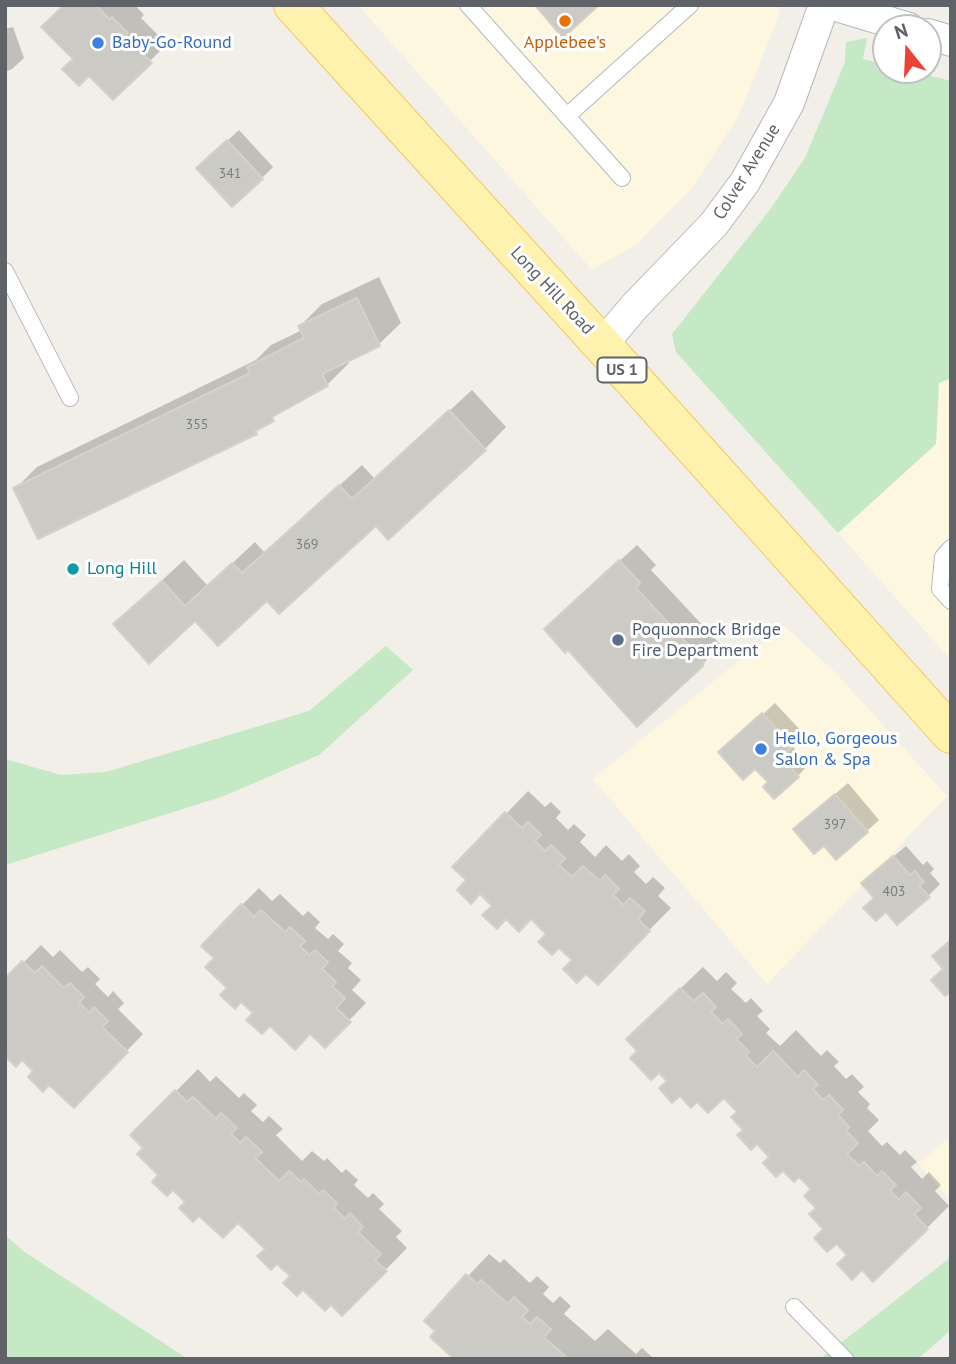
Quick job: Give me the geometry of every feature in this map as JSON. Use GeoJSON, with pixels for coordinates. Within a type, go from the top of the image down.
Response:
{"type":"FeatureCollection","features":[{"type":"Feature","properties":{"kind":"main road","name":"Long Hill Road"},"geometry":{"type":"LineString","coordinates":[[293,5],[951,734]]}},
{"type":"Feature","properties":{"kind":"street","name":"Colver Avenue"},"geometry":{"type":"LineString","coordinates":[[602,345],[634,307],[715,224],[745,182],[789,103],[824,5]]}},
{"type":"Feature","properties":{"kind":"street"},"geometry":{"type":"LineString","coordinates":[[833,5],[872,17]]}},
{"type":"Feature","properties":{"kind":"lane"},"geometry":{"type":"LineString","coordinates":[[468,5],[622,178]]}},
{"type":"Feature","properties":{"kind":"lane"},"geometry":{"type":"LineString","coordinates":[[567,116],[691,5]]}},
{"type":"Feature","properties":{"kind":"lane"},"geometry":{"type":"LineString","coordinates":[[5,271],[70,398]]}},
{"type":"Feature","properties":{"kind":"lane"},"geometry":{"type":"LineString","coordinates":[[951,548],[943,557],[940,589],[951,601]]}},
{"type":"Feature","properties":{"kind":"lane"},"geometry":{"type":"LineString","coordinates":[[794,1307],[845,1359]]}},
{"type":"Feature","properties":{"kind":"shaded area"},"geometry":{"type":"Polygon","coordinates":[[[358,5],[781,5],[739,115],[693,187],[637,244],[592,270],[358,5]]]}},
{"type":"Feature","properties":{"kind":"shaded area"},"geometry":{"type":"Polygon","coordinates":[[[951,378],[951,660],[838,533],[936,444],[939,382],[951,378]]]}},
{"type":"Feature","properties":{"kind":"shaded area"},"geometry":{"type":"Polygon","coordinates":[[[783,625],[835,672],[947,796],[767,984],[593,779],[783,625]]]}},
{"type":"Feature","properties":{"kind":"shaded area"},"geometry":{"type":"Polygon","coordinates":[[[951,1136],[951,1201],[918,1163],[951,1136]]]}},
{"type":"Feature","properties":{"kind":"green space"},"geometry":{"type":"Polygon","coordinates":[[[867,38],[863,59],[872,61],[872,84],[942,84],[942,79],[951,81],[951,378],[939,383],[936,444],[838,533],[676,352],[672,334],[769,211],[805,158],[845,62],[846,42],[867,38]]]}},
{"type":"Feature","properties":{"kind":"green space"},"geometry":{"type":"Polygon","coordinates":[[[386,646],[413,670],[319,755],[224,796],[5,865],[5,759],[61,775],[106,772],[309,711],[386,646]]]}},
{"type":"Feature","properties":{"kind":"green space"},"geometry":{"type":"Polygon","coordinates":[[[5,1235],[26,1253],[188,1359],[5,1359],[5,1235]]]}},
{"type":"Feature","properties":{"kind":"green space"},"geometry":{"type":"Polygon","coordinates":[[[951,1257],[951,1330],[918,1359],[820,1359],[951,1257]]]}},
{"type":"Feature","properties":{"kind":"building"},"geometry":{"type":"Polygon","coordinates":[[[64,5],[96,5],[128,33],[125,36],[152,63],[113,100],[89,76],[79,86],[62,69],[73,59],[41,27],[64,5]]]}},
{"type":"Feature","properties":{"kind":"building","name":"Applebee's"},"geometry":{"type":"Polygon","coordinates":[[[535,5],[599,5],[563,38],[535,5]]]}},
{"type":"Feature","properties":{"kind":"building"},"geometry":{"type":"Polygon","coordinates":[[[227,140],[263,179],[232,207],[196,168],[227,140]]]}},
{"type":"Feature","properties":{"kind":"building"},"geometry":{"type":"Polygon","coordinates":[[[357,298],[380,346],[322,374],[328,386],[272,417],[274,421],[255,431],[257,434],[38,539],[13,488],[250,373],[247,367],[304,338],[298,326],[357,298]]]}},
{"type":"Feature","properties":{"kind":"building"},"geometry":{"type":"Polygon","coordinates":[[[449,410],[486,450],[388,540],[376,526],[279,614],[267,601],[218,646],[195,621],[149,664],[113,624],[162,581],[185,606],[232,563],[242,573],[339,485],[352,499],[449,410]]]}},
{"type":"Feature","properties":{"kind":"building","name":"Poquonnock Bridge Fire Department"},"geometry":{"type":"Polygon","coordinates":[[[619,560],[640,583],[636,588],[704,662],[703,666],[637,727],[568,650],[565,653],[544,629],[619,560]]]}},
{"type":"Feature","properties":{"kind":"building"},"geometry":{"type":"Polygon","coordinates":[[[762,713],[793,746],[781,757],[799,777],[774,799],[763,787],[768,782],[755,769],[743,780],[718,752],[762,713]]]}},
{"type":"Feature","properties":{"kind":"building"},"geometry":{"type":"Polygon","coordinates":[[[835,794],[868,832],[836,860],[824,846],[814,854],[793,829],[835,794]]]}},
{"type":"Feature","properties":{"kind":"building"},"geometry":{"type":"Polygon","coordinates":[[[505,812],[522,828],[528,822],[541,835],[535,841],[545,851],[551,845],[565,858],[559,865],[572,877],[583,866],[600,881],[605,875],[619,889],[613,895],[623,905],[630,898],[645,911],[638,919],[650,931],[598,985],[586,974],[577,983],[563,969],[572,960],[559,948],[552,955],[538,942],[546,934],[531,919],[519,932],[506,919],[497,929],[482,915],[492,906],[480,894],[471,904],[457,890],[466,880],[452,867],[505,812]]]}},
{"type":"Feature","properties":{"kind":"building"},"geometry":{"type":"Polygon","coordinates":[[[893,856],[910,875],[915,871],[924,882],[919,886],[930,897],[897,925],[886,912],[876,921],[863,908],[874,898],[861,883],[893,856]]]}},
{"type":"Feature","properties":{"kind":"building"},"geometry":{"type":"Polygon","coordinates":[[[241,904],[254,917],[261,910],[285,932],[290,927],[305,941],[300,946],[309,955],[315,950],[328,962],[322,969],[336,982],[332,986],[345,998],[336,1008],[351,1022],[325,1048],[310,1034],[295,1050],[270,1026],[262,1034],[246,1020],[253,1013],[241,1002],[235,1009],[220,995],[227,988],[205,967],[214,958],[201,946],[241,904]]]}},
{"type":"Feature","properties":{"kind":"building"},"geometry":{"type":"Polygon","coordinates":[[[951,940],[951,992],[945,996],[931,980],[943,969],[932,956],[951,940]]]}},
{"type":"Feature","properties":{"kind":"building"},"geometry":{"type":"Polygon","coordinates":[[[22,961],[35,973],[42,966],[64,988],[70,983],[84,997],[79,1003],[90,1013],[94,1007],[108,1021],[102,1027],[128,1052],[74,1108],[49,1085],[43,1092],[28,1077],[33,1071],[22,1060],[16,1067],[5,1056],[5,1048],[8,1046],[5,1043],[5,978],[22,961]]]}},
{"type":"Feature","properties":{"kind":"building"},"geometry":{"type":"Polygon","coordinates":[[[680,988],[694,1001],[703,993],[716,1007],[711,1012],[723,1024],[728,1019],[742,1034],[736,1039],[749,1052],[746,1056],[757,1067],[773,1051],[798,1077],[804,1070],[818,1085],[813,1089],[823,1100],[829,1095],[843,1110],[838,1115],[849,1127],[846,1131],[858,1143],[847,1154],[859,1166],[864,1162],[877,1176],[882,1171],[896,1185],[890,1190],[899,1200],[906,1192],[921,1208],[914,1214],[928,1229],[873,1282],[862,1270],[852,1280],[837,1264],[847,1255],[837,1244],[827,1252],[814,1238],[823,1229],[809,1214],[816,1208],[804,1196],[811,1189],[799,1177],[794,1182],[783,1171],[776,1177],[763,1163],[769,1157],[757,1144],[751,1150],[737,1135],[743,1130],[731,1117],[737,1112],[724,1098],[708,1113],[697,1102],[691,1108],[680,1096],[672,1103],[659,1088],[667,1081],[659,1073],[651,1080],[630,1058],[637,1051],[626,1039],[680,988]]]}},
{"type":"Feature","properties":{"kind":"building"},"geometry":{"type":"Polygon","coordinates":[[[175,1090],[187,1102],[193,1097],[216,1119],[221,1113],[237,1128],[231,1134],[240,1143],[246,1137],[262,1152],[255,1158],[279,1181],[289,1171],[301,1182],[304,1179],[319,1194],[323,1190],[337,1203],[334,1208],[345,1219],[350,1213],[363,1227],[358,1232],[381,1254],[375,1260],[387,1271],[342,1316],[331,1305],[325,1311],[303,1290],[297,1296],[283,1283],[290,1276],[277,1264],[271,1270],[257,1256],[265,1249],[238,1223],[223,1238],[199,1216],[193,1222],[179,1208],[185,1202],[173,1190],[167,1196],[152,1182],[158,1175],[137,1154],[143,1148],[130,1135],[175,1090]]]}},
{"type":"Feature","properties":{"kind":"building"},"geometry":{"type":"Polygon","coordinates":[[[466,1274],[477,1284],[481,1280],[508,1304],[514,1297],[528,1310],[522,1317],[530,1324],[537,1317],[551,1329],[544,1337],[568,1359],[454,1359],[430,1337],[435,1331],[424,1321],[466,1274]]]}},
{"type":"Feature","properties":{"kind":"place","name":"Applebee's"},"geometry":{"type":"Point","coordinates":[565,21]}},
{"type":"Feature","properties":{"kind":"place","name":"Baby-Go-Round"},"geometry":{"type":"Point","coordinates":[98,43]}},
{"type":"Feature","properties":{"kind":"place","name":"Long Hill"},"geometry":{"type":"Point","coordinates":[73,569]}},
{"type":"Feature","properties":{"kind":"place","name":"Poquonnock Bridge Fire Department"},"geometry":{"type":"Point","coordinates":[618,640]}},
{"type":"Feature","properties":{"kind":"place","name":"Hello, Gorgeous Salon & Spa"},"geometry":{"type":"Point","coordinates":[761,749]}}]}
